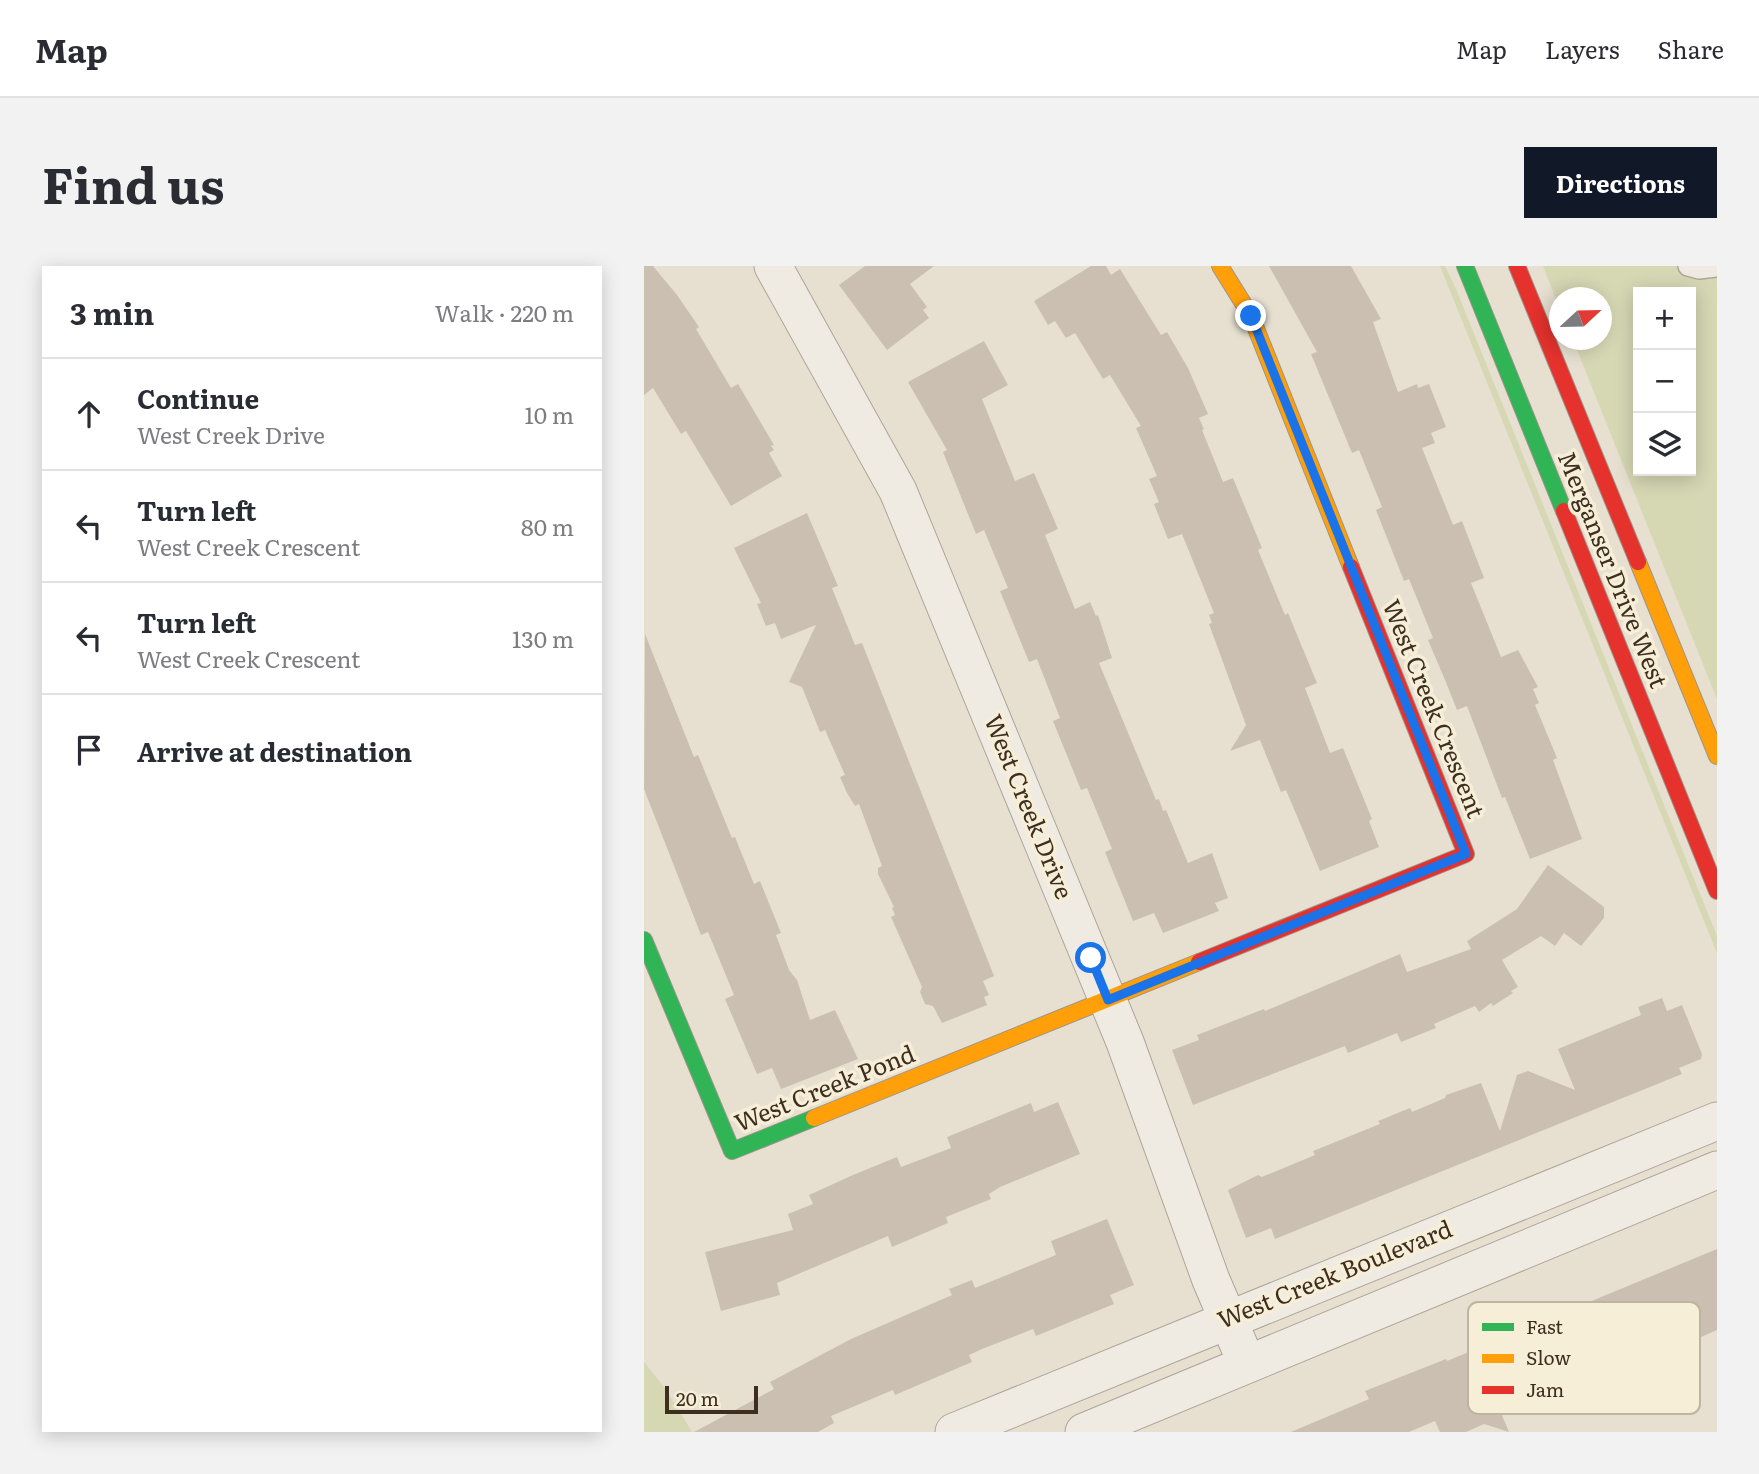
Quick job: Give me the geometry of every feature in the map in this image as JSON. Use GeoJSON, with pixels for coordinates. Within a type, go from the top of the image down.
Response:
{"type":"FeatureCollection","features":[{"type":"Feature","properties":{"kind":"street","name":"West Creek Drive"},"geometry":{"type":"LineString","coordinates":[[773,266],[898,491],[1108,1000],[1226,1318],[1247,1364]]}},
{"type":"Feature","properties":{"kind":"street","name":"West Creek Crescent"},"geometry":{"type":"LineString","coordinates":[[1108,1000],[1466,854],[1251,316],[1220,266]]}},
{"type":"Feature","properties":{"kind":"street","name":"Merganser Drive West"},"geometry":{"type":"LineString","coordinates":[[1465,266],[1717,891]]}},
{"type":"Feature","properties":{"kind":"street","name":"Merganser Drive West"},"geometry":{"type":"LineString","coordinates":[[1517,266],[1717,756]]}},
{"type":"Feature","properties":{"kind":"street","name":"West Creek Pond"},"geometry":{"type":"LineString","coordinates":[[644,940],[732,1151],[1108,1000]]}},
{"type":"Feature","properties":{"kind":"street","name":"West Creek Boulevard"},"geometry":{"type":"LineString","coordinates":[[965,1430],[1226,1318],[1717,1121]]}},
{"type":"Feature","properties":{"kind":"street","name":"West Creek Boulevard"},"geometry":{"type":"LineString","coordinates":[[1084,1432],[1717,1170]]}},
{"type":"Feature","properties":{"kind":"lane"},"geometry":{"type":"LineString","coordinates":[[1688,266],[1699,269],[1717,267]]}},
{"type":"Feature","properties":{"kind":"green space"},"geometry":{"type":"Polygon","coordinates":[[[1440,266],[1445,266],[1456,289],[1717,936],[1717,953],[1440,266]]]}},
{"type":"Feature","properties":{"kind":"green space"},"geometry":{"type":"Polygon","coordinates":[[[1543,266],[1717,266],[1717,699],[1577,350],[1612,350],[1612,287],[1551,287],[1543,266]]]}},
{"type":"Feature","properties":{"kind":"green space"},"geometry":{"type":"Polygon","coordinates":[[[644,1362],[665,1388],[692,1432],[644,1432],[644,1362]]]}},
{"type":"Feature","properties":{"kind":"building"},"geometry":{"type":"Polygon","coordinates":[[[644,266],[653,266],[677,295],[699,327],[696,329],[731,388],[738,384],[774,445],[771,446],[774,450],[769,453],[782,476],[731,506],[686,431],[681,434],[653,388],[644,395],[644,266]]]}},
{"type":"Feature","properties":{"kind":"building"},"geometry":{"type":"Polygon","coordinates":[[[865,266],[934,266],[910,284],[927,307],[923,310],[929,318],[887,350],[839,285],[865,266]]]}},
{"type":"Feature","properties":{"kind":"building"},"geometry":{"type":"Polygon","coordinates":[[[1091,266],[1106,266],[1111,275],[1120,269],[1161,335],[1167,332],[1188,368],[1208,414],[1199,418],[1223,482],[1233,478],[1262,548],[1258,550],[1317,683],[1305,688],[1330,753],[1343,748],[1372,819],[1369,821],[1379,847],[1320,871],[1286,790],[1281,792],[1260,740],[1230,751],[1246,725],[1209,624],[1212,623],[1209,615],[1214,613],[1182,534],[1168,539],[1154,504],[1159,502],[1149,479],[1157,476],[1136,428],[1141,426],[1110,375],[1103,379],[1075,333],[1066,338],[1055,321],[1048,325],[1034,301],[1091,266]]]}},
{"type":"Feature","properties":{"kind":"building"},"geometry":{"type":"Polygon","coordinates":[[[1269,266],[1351,266],[1381,319],[1373,322],[1398,392],[1417,384],[1418,388],[1429,384],[1446,427],[1431,433],[1435,443],[1422,448],[1453,525],[1462,521],[1484,578],[1471,583],[1501,657],[1518,650],[1538,687],[1533,689],[1539,703],[1535,705],[1557,758],[1553,760],[1582,839],[1530,859],[1505,797],[1502,798],[1467,706],[1457,710],[1428,640],[1433,638],[1409,579],[1404,581],[1376,510],[1382,507],[1359,450],[1352,453],[1311,354],[1317,352],[1269,266]]]}},
{"type":"Feature","properties":{"kind":"building"},"geometry":{"type":"Polygon","coordinates":[[[984,341],[1008,385],[982,399],[1015,481],[1034,473],[1058,529],[1045,535],[1075,609],[1090,602],[1096,616],[1098,615],[1112,658],[1099,663],[1156,800],[1159,799],[1163,811],[1166,810],[1188,863],[1212,853],[1228,898],[1215,903],[1219,911],[1163,933],[1154,913],[1133,921],[1105,852],[1112,849],[1087,788],[1081,790],[1053,721],[1060,718],[1037,659],[1029,662],[1000,591],[1008,588],[984,530],[976,534],[943,452],[947,450],[908,382],[984,341]]]}},
{"type":"Feature","properties":{"kind":"building"},"geometry":{"type":"Polygon","coordinates":[[[807,513],[838,586],[832,588],[855,645],[862,643],[994,976],[983,981],[989,995],[984,997],[987,1005],[942,1023],[933,1006],[925,1004],[920,992],[922,987],[891,917],[895,915],[892,908],[894,907],[878,874],[878,868],[882,866],[859,804],[855,806],[847,793],[840,777],[845,775],[825,730],[820,732],[802,687],[789,682],[816,625],[781,639],[775,623],[766,626],[757,604],[761,603],[734,548],[807,513]]]}},
{"type":"Feature","properties":{"kind":"building"},"geometry":{"type":"Polygon","coordinates":[[[645,634],[694,757],[698,755],[754,884],[760,881],[781,933],[776,935],[789,970],[797,980],[810,1020],[835,1010],[858,1059],[781,1089],[772,1068],[757,1074],[725,999],[734,995],[708,932],[701,935],[644,789],[645,634]]]}},
{"type":"Feature","properties":{"kind":"building"},"geometry":{"type":"Polygon","coordinates":[[[1548,865],[1604,907],[1604,918],[1581,946],[1564,933],[1555,946],[1541,936],[1502,960],[1518,987],[1511,991],[1513,993],[1493,1006],[1491,1003],[1479,1012],[1475,1006],[1434,1024],[1436,1028],[1401,1042],[1397,1033],[1348,1053],[1345,1046],[1193,1105],[1172,1050],[1199,1040],[1197,1035],[1264,1009],[1265,1011],[1400,954],[1407,972],[1471,949],[1467,941],[1517,909],[1548,865]]]}},
{"type":"Feature","properties":{"kind":"building"},"geometry":{"type":"Polygon","coordinates":[[[1662,998],[1667,1011],[1682,1005],[1702,1054],[1701,1059],[1679,1068],[1682,1074],[1275,1239],[1271,1228],[1246,1238],[1228,1190],[1258,1175],[1262,1177],[1315,1155],[1313,1151],[1380,1124],[1378,1121],[1410,1108],[1412,1112],[1445,1098],[1446,1095],[1481,1083],[1500,1131],[1517,1075],[1528,1071],[1575,1090],[1558,1049],[1641,1015],[1638,1007],[1662,998]]]}},
{"type":"Feature","properties":{"kind":"building"},"geometry":{"type":"Polygon","coordinates":[[[1058,1102],[1080,1154],[1000,1187],[989,1194],[991,1199],[946,1217],[948,1223],[892,1247],[888,1236],[777,1283],[780,1295],[721,1311],[705,1252],[793,1230],[788,1214],[813,1204],[809,1195],[897,1157],[901,1167],[951,1148],[947,1137],[1031,1103],[1034,1112],[1058,1102]]]}},
{"type":"Feature","properties":{"kind":"building"},"geometry":{"type":"Polygon","coordinates":[[[1107,1219],[1134,1285],[1110,1295],[1114,1304],[1036,1336],[1033,1329],[982,1349],[969,1355],[972,1362],[895,1395],[893,1390],[831,1416],[834,1423],[818,1432],[694,1432],[774,1389],[770,1382],[851,1339],[952,1295],[949,1289],[972,1280],[975,1288],[1056,1255],[1051,1241],[1107,1219]]]}},
{"type":"Feature","properties":{"kind":"building"},"geometry":{"type":"Polygon","coordinates":[[[1717,1249],[1717,1330],[1700,1337],[1700,1302],[1589,1302],[1717,1249]]]}},
{"type":"Feature","properties":{"kind":"building"},"geometry":{"type":"Polygon","coordinates":[[[1468,1352],[1468,1414],[1501,1414],[1509,1432],[1484,1424],[1466,1432],[1440,1432],[1435,1421],[1409,1432],[1291,1432],[1369,1399],[1365,1391],[1446,1359],[1447,1361],[1468,1352]]]}},
{"type":"Feature","properties":{"kind":"traffic: fast"},"geometry":{"type":"LineString","coordinates":[[1465,266],[1564,511]]}},
{"type":"Feature","properties":{"kind":"traffic: fast"},"geometry":{"type":"LineString","coordinates":[[644,940],[732,1151],[814,1118]]}},
{"type":"Feature","properties":{"kind":"traffic: slow"},"geometry":{"type":"LineString","coordinates":[[1220,266],[1251,316],[1351,567]]}},
{"type":"Feature","properties":{"kind":"traffic: slow"},"geometry":{"type":"LineString","coordinates":[[1638,562],[1717,756]]}},
{"type":"Feature","properties":{"kind":"traffic: slow"},"geometry":{"type":"LineString","coordinates":[[814,1118],[1199,962]]}},
{"type":"Feature","properties":{"kind":"traffic: jam"},"geometry":{"type":"LineString","coordinates":[[1517,266],[1638,562]]}},
{"type":"Feature","properties":{"kind":"traffic: jam"},"geometry":{"type":"LineString","coordinates":[[1564,511],[1717,891]]}},
{"type":"Feature","properties":{"kind":"traffic: jam"},"geometry":{"type":"LineString","coordinates":[[1199,962],[1466,854],[1351,567]]}},
{"type":"Feature","properties":{"kind":"route"},"geometry":{"type":"LineString","coordinates":[[1091,958],[1108,1000],[1466,854],[1251,316]]}}]}
